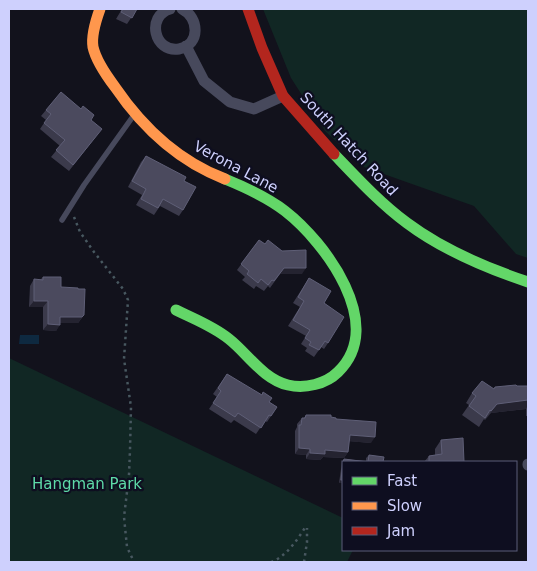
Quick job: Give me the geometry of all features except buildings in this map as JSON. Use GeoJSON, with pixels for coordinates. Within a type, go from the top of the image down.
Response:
{"type":"FeatureCollection","features":[{"type":"Feature","properties":{"kind":"street","name":"Verona Lane"},"geometry":{"type":"LineString","coordinates":[[100,9],[92,44],[101,66],[142,123],[174,151],[206,171],[260,194],[290,214],[318,243],[340,274],[354,305],[357,332],[353,350],[342,371],[322,383],[299,387],[277,380],[257,368],[240,348],[220,331],[176,310]]}},
{"type":"Feature","properties":{"kind":"street"},"geometry":{"type":"LineString","coordinates":[[150,9],[157,20]]}},
{"type":"Feature","properties":{"kind":"street"},"geometry":{"type":"LineString","coordinates":[[169,9],[160,15],[155,28],[156,36],[162,44],[172,48],[186,46],[195,35],[194,20],[190,14],[182,9]]}},
{"type":"Feature","properties":{"kind":"street","name":"South Hatch Road"},"geometry":{"type":"LineString","coordinates":[[248,9],[262,48],[283,96],[330,150],[377,198],[408,224],[457,254],[495,272],[528,282]]}},
{"type":"Feature","properties":{"kind":"street"},"geometry":{"type":"LineString","coordinates":[[186,46],[204,81],[230,102],[254,109],[283,96]]}},
{"type":"Feature","properties":{"kind":"lane"},"geometry":{"type":"LineString","coordinates":[[62,220],[118,137],[136,114]]}},
{"type":"Feature","properties":{"kind":"path"},"geometry":{"type":"LineString","coordinates":[[71,206],[80,232],[123,289],[128,300],[124,359],[131,407],[129,476],[124,517],[127,548],[134,562]]}},
{"type":"Feature","properties":{"kind":"path"},"geometry":{"type":"LineString","coordinates":[[271,562],[276,561],[293,545],[306,526],[307,542],[304,562]]}},
{"type":"Feature","properties":{"kind":"green space"},"geometry":{"type":"Polygon","coordinates":[[[263,9],[528,9],[528,258],[516,254],[474,206],[364,167],[325,131],[291,78],[263,9]]]}},
{"type":"Feature","properties":{"kind":"green space","name":"Hangman Park"},"geometry":{"type":"Polygon","coordinates":[[[9,358],[342,518],[342,551],[352,551],[347,562],[9,562],[9,358]]]}},
{"type":"Feature","properties":{"kind":"water"},"geometry":{"type":"Polygon","coordinates":[[[20,335],[39,335],[39,344],[19,344],[20,335]]]}},
{"type":"Feature","properties":{"kind":"traffic: fast"},"geometry":{"type":"LineString","coordinates":[[334,154],[378,199],[421,233],[465,257],[496,271],[528,282]]}},
{"type":"Feature","properties":{"kind":"traffic: fast"},"geometry":{"type":"LineString","coordinates":[[176,310],[223,334],[263,372],[288,385],[308,386],[328,380],[338,372],[351,353],[356,331],[353,309],[345,286],[332,263],[301,225],[285,211],[271,201],[225,179]]}},
{"type":"Feature","properties":{"kind":"traffic: slow"},"geometry":{"type":"LineString","coordinates":[[100,9],[93,33],[94,52],[105,73],[126,102],[137,116],[177,153],[208,172],[225,179]]}},
{"type":"Feature","properties":{"kind":"traffic: jam"},"geometry":{"type":"LineString","coordinates":[[248,9],[262,48],[283,96],[334,154]]}}]}
